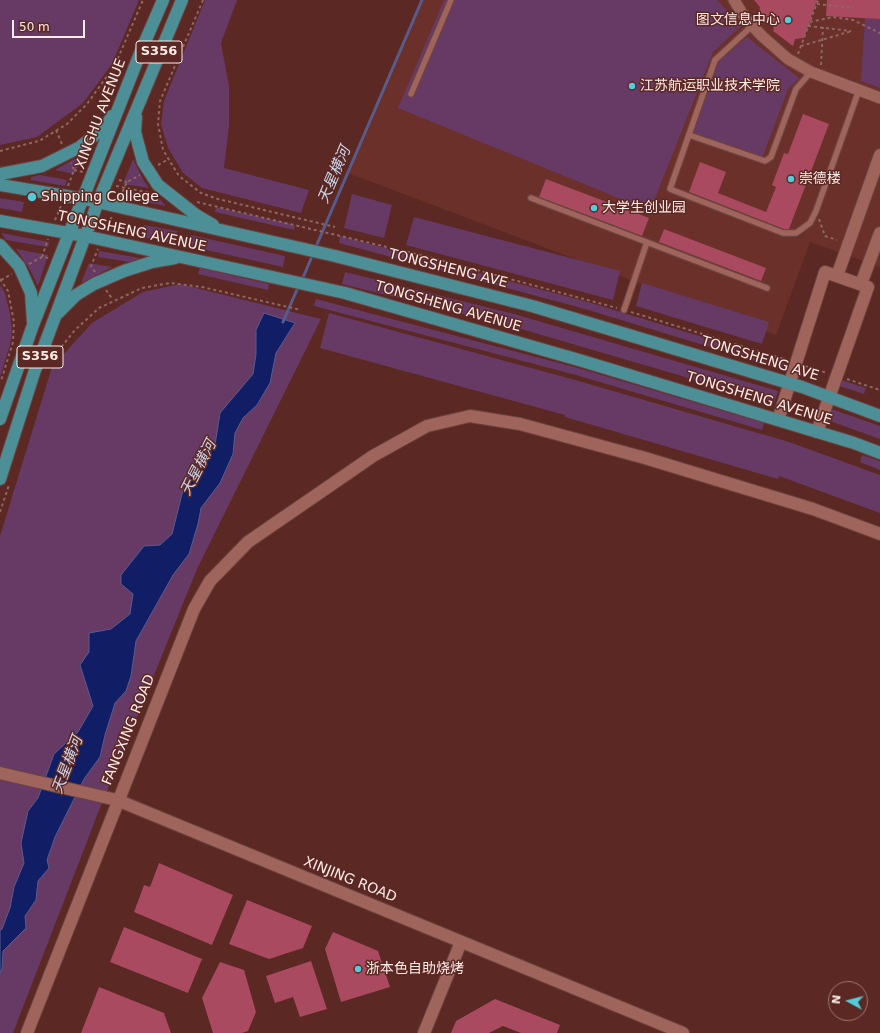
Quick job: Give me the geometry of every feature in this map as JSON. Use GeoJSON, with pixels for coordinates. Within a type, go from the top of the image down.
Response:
{"type":"FeatureCollection","features":[{"type":"Feature","properties":{"kind":"main road","name":"XINGHU AVENUE"},"geometry":{"type":"LineString","coordinates":[[0,419],[33,325],[163,0]]}},
{"type":"Feature","properties":{"kind":"main road","name":"XINGHU AVENUE"},"geometry":{"type":"LineString","coordinates":[[5,481],[54,317],[98,202],[182,0]]}},
{"type":"Feature","properties":{"kind":"main road"},"geometry":{"type":"LineString","coordinates":[[0,174],[42,166],[80,147],[106,126],[122,100]]}},
{"type":"Feature","properties":{"kind":"main road"},"geometry":{"type":"LineString","coordinates":[[138,104],[135,132],[143,162],[158,185],[196,215],[223,231]]}},
{"type":"Feature","properties":{"kind":"main road","name":"TONGSHENG AVE"},"geometry":{"type":"LineString","coordinates":[[0,185],[98,202],[335,256],[532,306],[790,383],[880,416]]}},
{"type":"Feature","properties":{"kind":"main road","name":"TONGSHENG AVENUE"},"geometry":{"type":"LineString","coordinates":[[0,221],[85,236],[353,295],[778,420],[880,453]]}},
{"type":"Feature","properties":{"kind":"main road"},"geometry":{"type":"LineString","coordinates":[[0,245],[19,266],[31,293],[33,325]]}},
{"type":"Feature","properties":{"kind":"main road"},"geometry":{"type":"LineString","coordinates":[[54,317],[76,295],[101,281],[124,271],[152,262],[181,257]]}},
{"type":"Feature","properties":{"kind":"street"},"geometry":{"type":"LineString","coordinates":[[734,0],[745,18],[752,26],[788,59],[880,98]]}},
{"type":"Feature","properties":{"kind":"street"},"geometry":{"type":"LineString","coordinates":[[837,276],[880,155]]}},
{"type":"Feature","properties":{"kind":"street"},"geometry":{"type":"LineString","coordinates":[[861,284],[880,233]]}},
{"type":"Feature","properties":{"kind":"street"},"geometry":{"type":"LineString","coordinates":[[778,420],[825,272],[868,287],[817,432]]}},
{"type":"Feature","properties":{"kind":"street","name":"FANGXING ROAD"},"geometry":{"type":"LineString","coordinates":[[26,1033],[117,800],[194,609],[210,581],[248,542],[373,456],[427,426],[470,416],[520,424],[645,458],[813,509],[880,534]]}},
{"type":"Feature","properties":{"kind":"street","name":"XINJING ROAD"},"geometry":{"type":"LineString","coordinates":[[0,773],[117,800],[683,1033]]}},
{"type":"Feature","properties":{"kind":"street"},"geometry":{"type":"LineString","coordinates":[[424,1033],[462,942]]}},
{"type":"Feature","properties":{"kind":"lane"},"geometry":{"type":"LineString","coordinates":[[411,94],[451,0]]}},
{"type":"Feature","properties":{"kind":"lane"},"geometry":{"type":"LineString","coordinates":[[752,26],[715,60],[670,189],[783,233],[791,234],[801,230],[810,223],[816,211],[859,90]]}},
{"type":"Feature","properties":{"kind":"lane"},"geometry":{"type":"LineString","coordinates":[[689,135],[765,162],[771,157],[796,89],[816,70]]}},
{"type":"Feature","properties":{"kind":"lane"},"geometry":{"type":"LineString","coordinates":[[531,198],[767,288]]}},
{"type":"Feature","properties":{"kind":"lane"},"geometry":{"type":"LineString","coordinates":[[624,310],[648,242]]}},
{"type":"Feature","properties":{"kind":"path"},"geometry":{"type":"LineString","coordinates":[[0,151],[39,141],[67,124],[87,104],[115,64],[143,0]]}},
{"type":"Feature","properties":{"kind":"path"},"geometry":{"type":"LineString","coordinates":[[203,0],[160,101],[158,124],[163,150],[180,176],[201,193],[218,199],[335,227]]}},
{"type":"Feature","properties":{"kind":"path"},"geometry":{"type":"LineString","coordinates":[[798,55],[818,0]]}},
{"type":"Feature","properties":{"kind":"path"},"geometry":{"type":"LineString","coordinates":[[816,4],[854,8]]}},
{"type":"Feature","properties":{"kind":"path"},"geometry":{"type":"LineString","coordinates":[[810,22],[833,18],[853,20],[880,33]]}},
{"type":"Feature","properties":{"kind":"path"},"geometry":{"type":"LineString","coordinates":[[801,46],[852,31],[808,26]]}},
{"type":"Feature","properties":{"kind":"path"},"geometry":{"type":"LineString","coordinates":[[816,70],[822,41],[823,27]]}},
{"type":"Feature","properties":{"kind":"path"},"geometry":{"type":"LineString","coordinates":[[113,300],[91,266],[127,182],[169,159]]}},
{"type":"Feature","properties":{"kind":"path"},"geometry":{"type":"LineString","coordinates":[[816,211],[825,236],[837,240]]}},
{"type":"Feature","properties":{"kind":"path"},"geometry":{"type":"LineString","coordinates":[[289,225],[343,235],[585,298],[880,390]]}},
{"type":"Feature","properties":{"kind":"path"},"geometry":{"type":"LineString","coordinates":[[0,279],[8,291],[14,322],[13,342],[0,384]]}},
{"type":"Feature","properties":{"kind":"path"},"geometry":{"type":"LineString","coordinates":[[50,361],[80,326],[99,308],[113,300],[142,288],[170,283],[202,286],[301,310]]}},
{"type":"Feature","properties":{"kind":"path"},"geometry":{"type":"LineString","coordinates":[[0,512],[5,481]]}},
{"type":"Feature","properties":{"kind":"shaded area"},"geometry":{"type":"Polygon","coordinates":[[[0,0],[139,0],[112,64],[83,103],[37,137],[0,145],[0,0]]]}},
{"type":"Feature","properties":{"kind":"shaded area"},"geometry":{"type":"Polygon","coordinates":[[[205,0],[237,0],[221,43],[229,86],[229,126],[224,168],[309,190],[301,213],[202,188],[183,173],[168,148],[161,124],[164,101],[205,0]]]}},
{"type":"Feature","properties":{"kind":"shaded area","name":"江苏航运职业技术学院"},"geometry":{"type":"Polygon","coordinates":[[[422,0],[880,0],[880,267],[810,242],[776,335],[348,173],[422,0]]]}},
{"type":"Feature","properties":{"kind":"shaded area"},"geometry":{"type":"Polygon","coordinates":[[[444,0],[717,0],[741,26],[713,52],[650,211],[398,108],[444,0]]]}},
{"type":"Feature","properties":{"kind":"shaded area"},"geometry":{"type":"Polygon","coordinates":[[[865,18],[880,19],[880,88],[861,81],[865,18]]]}},
{"type":"Feature","properties":{"kind":"shaded area"},"geometry":{"type":"Polygon","coordinates":[[[747,37],[799,78],[788,89],[761,161],[692,134],[719,61],[747,37]]]}},
{"type":"Feature","properties":{"kind":"shaded area"},"geometry":{"type":"Polygon","coordinates":[[[86,151],[74,174],[55,170],[78,157],[86,151]]]}},
{"type":"Feature","properties":{"kind":"shaded area"},"geometry":{"type":"Polygon","coordinates":[[[133,159],[144,181],[149,188],[123,184],[133,159]]]}},
{"type":"Feature","properties":{"kind":"shaded area"},"geometry":{"type":"Polygon","coordinates":[[[40,175],[67,180],[65,186],[31,180],[31,177],[40,175]]]}},
{"type":"Feature","properties":{"kind":"shaded area"},"geometry":{"type":"Polygon","coordinates":[[[125,191],[158,197],[166,206],[124,198],[125,191]]]}},
{"type":"Feature","properties":{"kind":"shaded area"},"geometry":{"type":"Polygon","coordinates":[[[352,194],[392,205],[384,238],[344,228],[352,194]]]}},
{"type":"Feature","properties":{"kind":"shaded area"},"geometry":{"type":"Polygon","coordinates":[[[0,198],[24,202],[22,212],[0,208],[0,198]]]}},
{"type":"Feature","properties":{"kind":"shaded area"},"geometry":{"type":"Polygon","coordinates":[[[216,207],[295,225],[294,230],[215,212],[216,207]]]}},
{"type":"Feature","properties":{"kind":"shaded area"},"geometry":{"type":"Polygon","coordinates":[[[414,217],[620,271],[613,300],[406,245],[414,217]]]}},
{"type":"Feature","properties":{"kind":"shaded area"},"geometry":{"type":"Polygon","coordinates":[[[144,225],[177,231],[174,243],[141,237],[144,225]]]}},
{"type":"Feature","properties":{"kind":"shaded area"},"geometry":{"type":"Polygon","coordinates":[[[1,233],[49,242],[48,247],[6,240],[1,233]]]}},
{"type":"Feature","properties":{"kind":"shaded area"},"geometry":{"type":"Polygon","coordinates":[[[191,235],[285,256],[283,267],[188,246],[191,235]]]}},
{"type":"Feature","properties":{"kind":"shaded area"},"geometry":{"type":"Polygon","coordinates":[[[340,236],[588,302],[784,362],[782,369],[585,309],[339,243],[340,236]]]}},
{"type":"Feature","properties":{"kind":"shaded area"},"geometry":{"type":"Polygon","coordinates":[[[16,249],[48,255],[38,286],[29,268],[16,249]]]}},
{"type":"Feature","properties":{"kind":"shaded area"},"geometry":{"type":"Polygon","coordinates":[[[99,251],[140,258],[130,262],[98,257],[99,251]]]}},
{"type":"Feature","properties":{"kind":"shaded area"},"geometry":{"type":"Polygon","coordinates":[[[89,263],[112,267],[81,283],[89,263]]]}},
{"type":"Feature","properties":{"kind":"shaded area"},"geometry":{"type":"Polygon","coordinates":[[[200,268],[269,284],[268,290],[198,274],[200,268]]]}},
{"type":"Feature","properties":{"kind":"shaded area"},"geometry":{"type":"Polygon","coordinates":[[[345,272],[514,314],[778,391],[774,403],[511,326],[342,284],[345,272]]]}},
{"type":"Feature","properties":{"kind":"shaded area"},"geometry":{"type":"Polygon","coordinates":[[[642,283],[769,322],[762,344],[636,306],[642,283]]]}},
{"type":"Feature","properties":{"kind":"shaded area"},"geometry":{"type":"Polygon","coordinates":[[[180,284],[321,319],[197,569],[98,813],[13,1033],[0,1033],[0,536],[52,367],[92,323],[143,292],[180,284]]]}},
{"type":"Feature","properties":{"kind":"shaded area"},"geometry":{"type":"Polygon","coordinates":[[[0,285],[5,293],[10,314],[12,332],[10,345],[0,377],[0,285]]]}},
{"type":"Feature","properties":{"kind":"shaded area"},"geometry":{"type":"Polygon","coordinates":[[[316,299],[578,368],[764,423],[762,430],[576,375],[314,306],[316,299]]]}},
{"type":"Feature","properties":{"kind":"shaded area"},"geometry":{"type":"Polygon","coordinates":[[[329,313],[575,380],[789,442],[880,475],[880,513],[779,476],[778,479],[565,417],[565,415],[320,348],[329,313]]]}},
{"type":"Feature","properties":{"kind":"shaded area"},"geometry":{"type":"Polygon","coordinates":[[[829,376],[866,388],[864,394],[827,382],[829,376]]]}},
{"type":"Feature","properties":{"kind":"shaded area"},"geometry":{"type":"Polygon","coordinates":[[[820,405],[880,426],[880,439],[816,416],[820,405]]]}},
{"type":"Feature","properties":{"kind":"shaded area"},"geometry":{"type":"Polygon","coordinates":[[[862,455],[880,461],[880,470],[860,462],[862,455]]]}},
{"type":"Feature","properties":{"kind":"water"},"geometry":{"type":"Polygon","coordinates":[[[264,313],[295,323],[276,353],[270,383],[257,405],[243,418],[235,433],[233,454],[220,483],[201,508],[189,554],[173,575],[136,641],[131,676],[126,691],[115,703],[100,757],[84,779],[55,837],[47,860],[49,868],[38,881],[36,900],[25,916],[26,928],[3,951],[2,969],[0,973],[0,930],[2,929],[10,908],[14,887],[24,863],[21,843],[28,811],[38,798],[54,754],[78,732],[93,706],[80,665],[89,652],[89,633],[111,629],[130,614],[133,594],[121,584],[121,575],[144,546],[160,545],[172,534],[184,486],[189,477],[201,466],[215,445],[220,413],[253,374],[256,354],[256,330],[264,313]]]}},
{"type":"Feature","properties":{"kind":"building","name":"图文信息中心"},"geometry":{"type":"Polygon","coordinates":[[[754,0],[817,0],[804,38],[795,39],[793,46],[773,31],[774,28],[759,12],[760,7],[754,0]]]}},
{"type":"Feature","properties":{"kind":"building"},"geometry":{"type":"Polygon","coordinates":[[[827,0],[880,0],[880,19],[826,16],[827,0]]]}},
{"type":"Feature","properties":{"kind":"building","name":"崇德楼"},"geometry":{"type":"Polygon","coordinates":[[[803,114],[829,124],[789,229],[784,229],[689,192],[700,162],[726,172],[718,193],[766,212],[776,187],[772,185],[784,153],[788,154],[803,114]]]}},
{"type":"Feature","properties":{"kind":"building","name":"大学生创业园"},"geometry":{"type":"Polygon","coordinates":[[[546,179],[649,218],[642,236],[539,197],[546,179]]]}},
{"type":"Feature","properties":{"kind":"building","name":"大学生创业园"},"geometry":{"type":"Polygon","coordinates":[[[664,229],[766,268],[761,281],[659,242],[664,229]]]}},
{"type":"Feature","properties":{"kind":"building"},"geometry":{"type":"Polygon","coordinates":[[[159,863],[233,895],[212,945],[134,912],[144,885],[150,887],[159,863]]]}},
{"type":"Feature","properties":{"kind":"building"},"geometry":{"type":"Polygon","coordinates":[[[247,900],[312,926],[303,948],[269,959],[229,944],[247,900]]]}},
{"type":"Feature","properties":{"kind":"building"},"geometry":{"type":"Polygon","coordinates":[[[124,927],[202,959],[188,993],[110,962],[124,927]]]}},
{"type":"Feature","properties":{"kind":"building","name":"浙本色自助烧烤"},"geometry":{"type":"Polygon","coordinates":[[[333,932],[378,951],[390,987],[341,1002],[325,949],[333,932]]]}},
{"type":"Feature","properties":{"kind":"building"},"geometry":{"type":"Polygon","coordinates":[[[311,961],[327,1009],[300,1017],[293,997],[275,1003],[266,976],[311,961]]]}},
{"type":"Feature","properties":{"kind":"building"},"geometry":{"type":"Polygon","coordinates":[[[220,962],[244,970],[256,1012],[248,1031],[242,1033],[213,1033],[202,998],[220,962]]]}},
{"type":"Feature","properties":{"kind":"building"},"geometry":{"type":"Polygon","coordinates":[[[99,987],[164,1013],[171,1033],[81,1033],[99,987]]]}},
{"type":"Feature","properties":{"kind":"building"},"geometry":{"type":"Polygon","coordinates":[[[495,999],[560,1025],[557,1033],[521,1033],[503,1026],[489,1033],[451,1033],[456,1021],[495,999]]]}},
{"type":"Feature","properties":{"kind":"waterway","name":"天星横河"},"geometry":{"type":"LineString","coordinates":[[315,249],[422,0]]}},
{"type":"Feature","properties":{"kind":"waterway","name":"天星横河"},"geometry":{"type":"LineString","coordinates":[[302,280],[313,254]]}},
{"type":"Feature","properties":{"kind":"waterway","name":"天星横河"},"geometry":{"type":"LineString","coordinates":[[283,322],[299,285]]}},
{"type":"Feature","properties":{"kind":"place","name":"图文信息中心"},"geometry":{"type":"Point","coordinates":[788,20]}},
{"type":"Feature","properties":{"kind":"place","name":"江苏航运职业技术学院"},"geometry":{"type":"Point","coordinates":[632,86]}},
{"type":"Feature","properties":{"kind":"place","name":"崇德楼"},"geometry":{"type":"Point","coordinates":[791,179]}},
{"type":"Feature","properties":{"kind":"place","name":"Shipping College"},"geometry":{"type":"Point","coordinates":[32,197]}},
{"type":"Feature","properties":{"kind":"place","name":"大学生创业园"},"geometry":{"type":"Point","coordinates":[594,208]}},
{"type":"Feature","properties":{"kind":"place","name":"浙本色自助烧烤"},"geometry":{"type":"Point","coordinates":[358,969]}}]}
